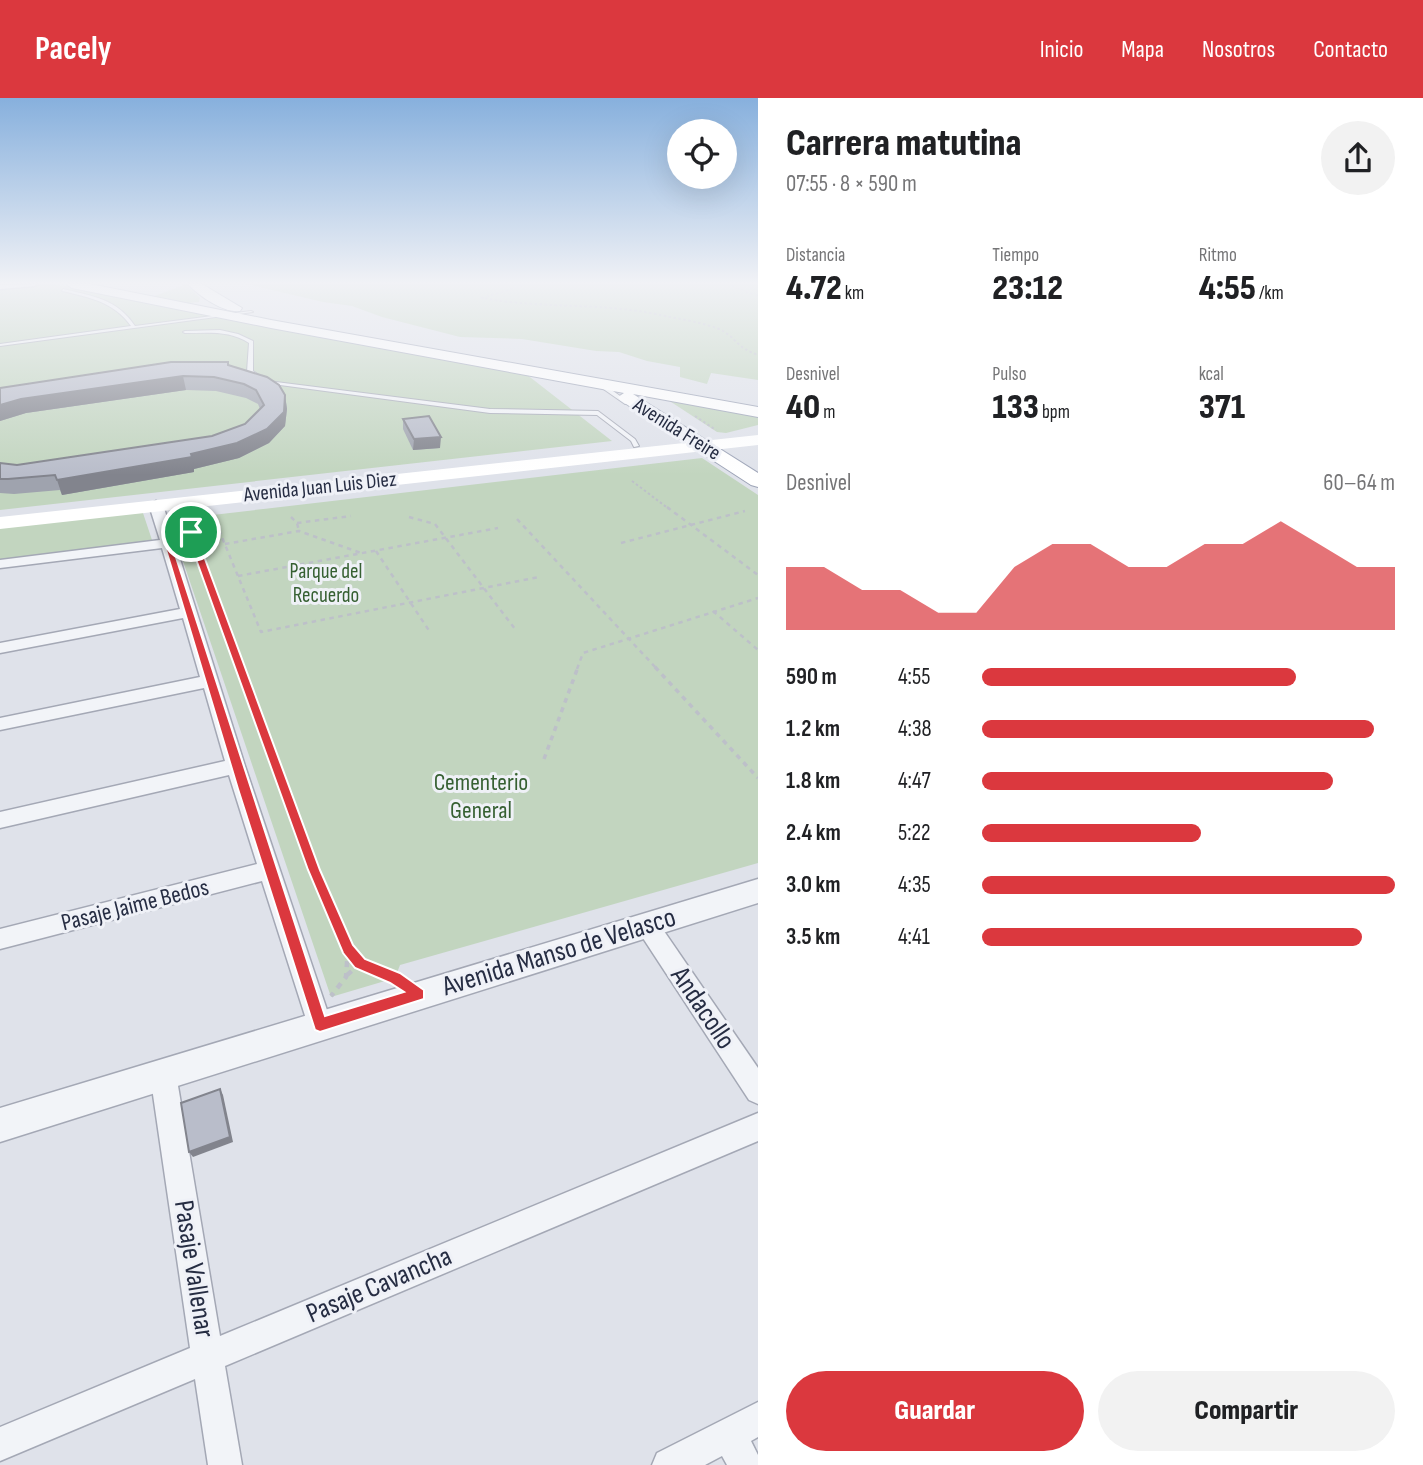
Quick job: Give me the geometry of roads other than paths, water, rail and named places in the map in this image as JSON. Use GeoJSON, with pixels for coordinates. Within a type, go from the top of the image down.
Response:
{"type":"FeatureCollection","features":[{"type":"Feature","properties":{"kind":"main road"},"geometry":{"type":"LineString","coordinates":[[399,348],[758,412]]}},
{"type":"Feature","properties":{"kind":"main road"},"geometry":{"type":"LineString","coordinates":[[431,348],[758,405]]}},
{"type":"Feature","properties":{"kind":"main road","name":"Avenida Freire"},"geometry":{"type":"LineString","coordinates":[[626,382],[647,393],[758,481]]}},
{"type":"Feature","properties":{"kind":"main road","name":"Avenida Freire"},"geometry":{"type":"LineString","coordinates":[[599,385],[633,400],[674,426],[758,465]]}},
{"type":"Feature","properties":{"kind":"main road","name":"Avenida Juan Luis Diez"},"geometry":{"type":"LineString","coordinates":[[0,523],[711,442],[758,432]]}},
{"type":"Feature","properties":{"kind":"main road","name":"Avenida Juan Luis Diez"},"geometry":{"type":"LineString","coordinates":[[515,464],[636,446],[758,440]]}},
{"type":"Feature","properties":{"kind":"street"},"geometry":{"type":"LineString","coordinates":[[156,505],[236,766],[317,1013]]}},
{"type":"Feature","properties":{"kind":"street"},"geometry":{"type":"LineString","coordinates":[[0,565],[168,543]]}},
{"type":"Feature","properties":{"kind":"street"},"geometry":{"type":"LineString","coordinates":[[0,648],[188,612]]}},
{"type":"Feature","properties":{"kind":"street"},"geometry":{"type":"LineString","coordinates":[[0,724],[210,681]]}},
{"type":"Feature","properties":{"kind":"street"},"geometry":{"type":"LineString","coordinates":[[0,820],[236,766]]}},
{"type":"Feature","properties":{"kind":"street","name":"Pasaje Jaime Bedos"},"geometry":{"type":"LineString","coordinates":[[0,940],[270,870]]}},
{"type":"Feature","properties":{"kind":"street","name":"Avenida Manso de Velasco"},"geometry":{"type":"LineString","coordinates":[[0,1125],[163,1074],[317,1013],[419,995],[758,891]]}},
{"type":"Feature","properties":{"kind":"street","name":"Andacollo"},"geometry":{"type":"LineString","coordinates":[[647,925],[758,1091]]}},
{"type":"Feature","properties":{"kind":"street","name":"Pasaje Vallenar"},"geometry":{"type":"LineString","coordinates":[[163,1074],[225,1465]]}},
{"type":"Feature","properties":{"kind":"street","name":"Pasaje Cavancha"},"geometry":{"type":"LineString","coordinates":[[0,1444],[758,1127]]}},
{"type":"Feature","properties":{"kind":"street"},"geometry":{"type":"LineString","coordinates":[[669,1465],[744,1426],[745,1465]]}},
{"type":"Feature","properties":{"kind":"lane"},"geometry":{"type":"LineString","coordinates":[[251,348],[250,372],[267,383],[490,411],[598,413],[633,440],[636,446]]}},
{"type":"Feature","properties":{"kind":"park label","name":"Parque del Recuerdo"},"geometry":{"type":"Point","coordinates":[326,583]}},
{"type":"Feature","properties":{"kind":"park label","name":"Cementerio General"},"geometry":{"type":"Point","coordinates":[481,796]}}]}
